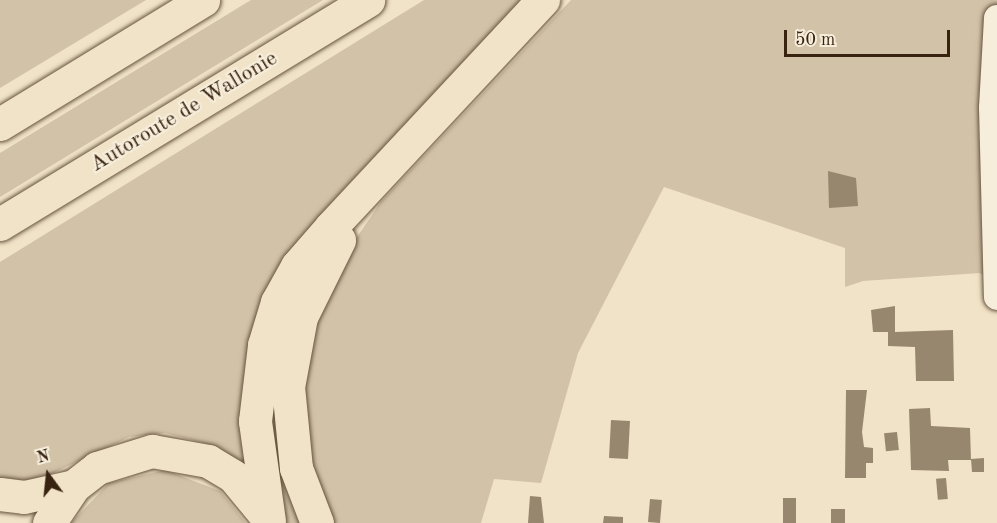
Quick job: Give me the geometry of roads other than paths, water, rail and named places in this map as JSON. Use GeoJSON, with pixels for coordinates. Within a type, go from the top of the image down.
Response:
{"type":"FeatureCollection","features":[{"type":"Feature","properties":{"kind":"highway"},"geometry":{"type":"LineString","coordinates":[[0,124],[203,0]]}},
{"type":"Feature","properties":{"kind":"highway","name":"Autoroute de Wallonie"},"geometry":{"type":"LineString","coordinates":[[0,224],[368,0]]}},
{"type":"Feature","properties":{"kind":"highway"},"geometry":{"type":"LineString","coordinates":[[269,522],[255,421],[264,345],[277,302],[297,266],[543,0]]}},
{"type":"Feature","properties":{"kind":"highway"},"geometry":{"type":"LineString","coordinates":[[317,523],[288,426],[293,348],[315,282],[375,181]]}},
{"type":"Feature","properties":{"kind":"highway"},"geometry":{"type":"LineString","coordinates":[[0,494],[24,497],[74,486],[123,456],[181,453],[233,476],[269,522]]}},
{"type":"Feature","properties":{"kind":"highway"},"geometry":{"type":"LineString","coordinates":[[49,523],[74,486]]}},
{"type":"Feature","properties":{"kind":"street"},"geometry":{"type":"LineString","coordinates":[[997,18],[993,108],[997,297]]}}]}
